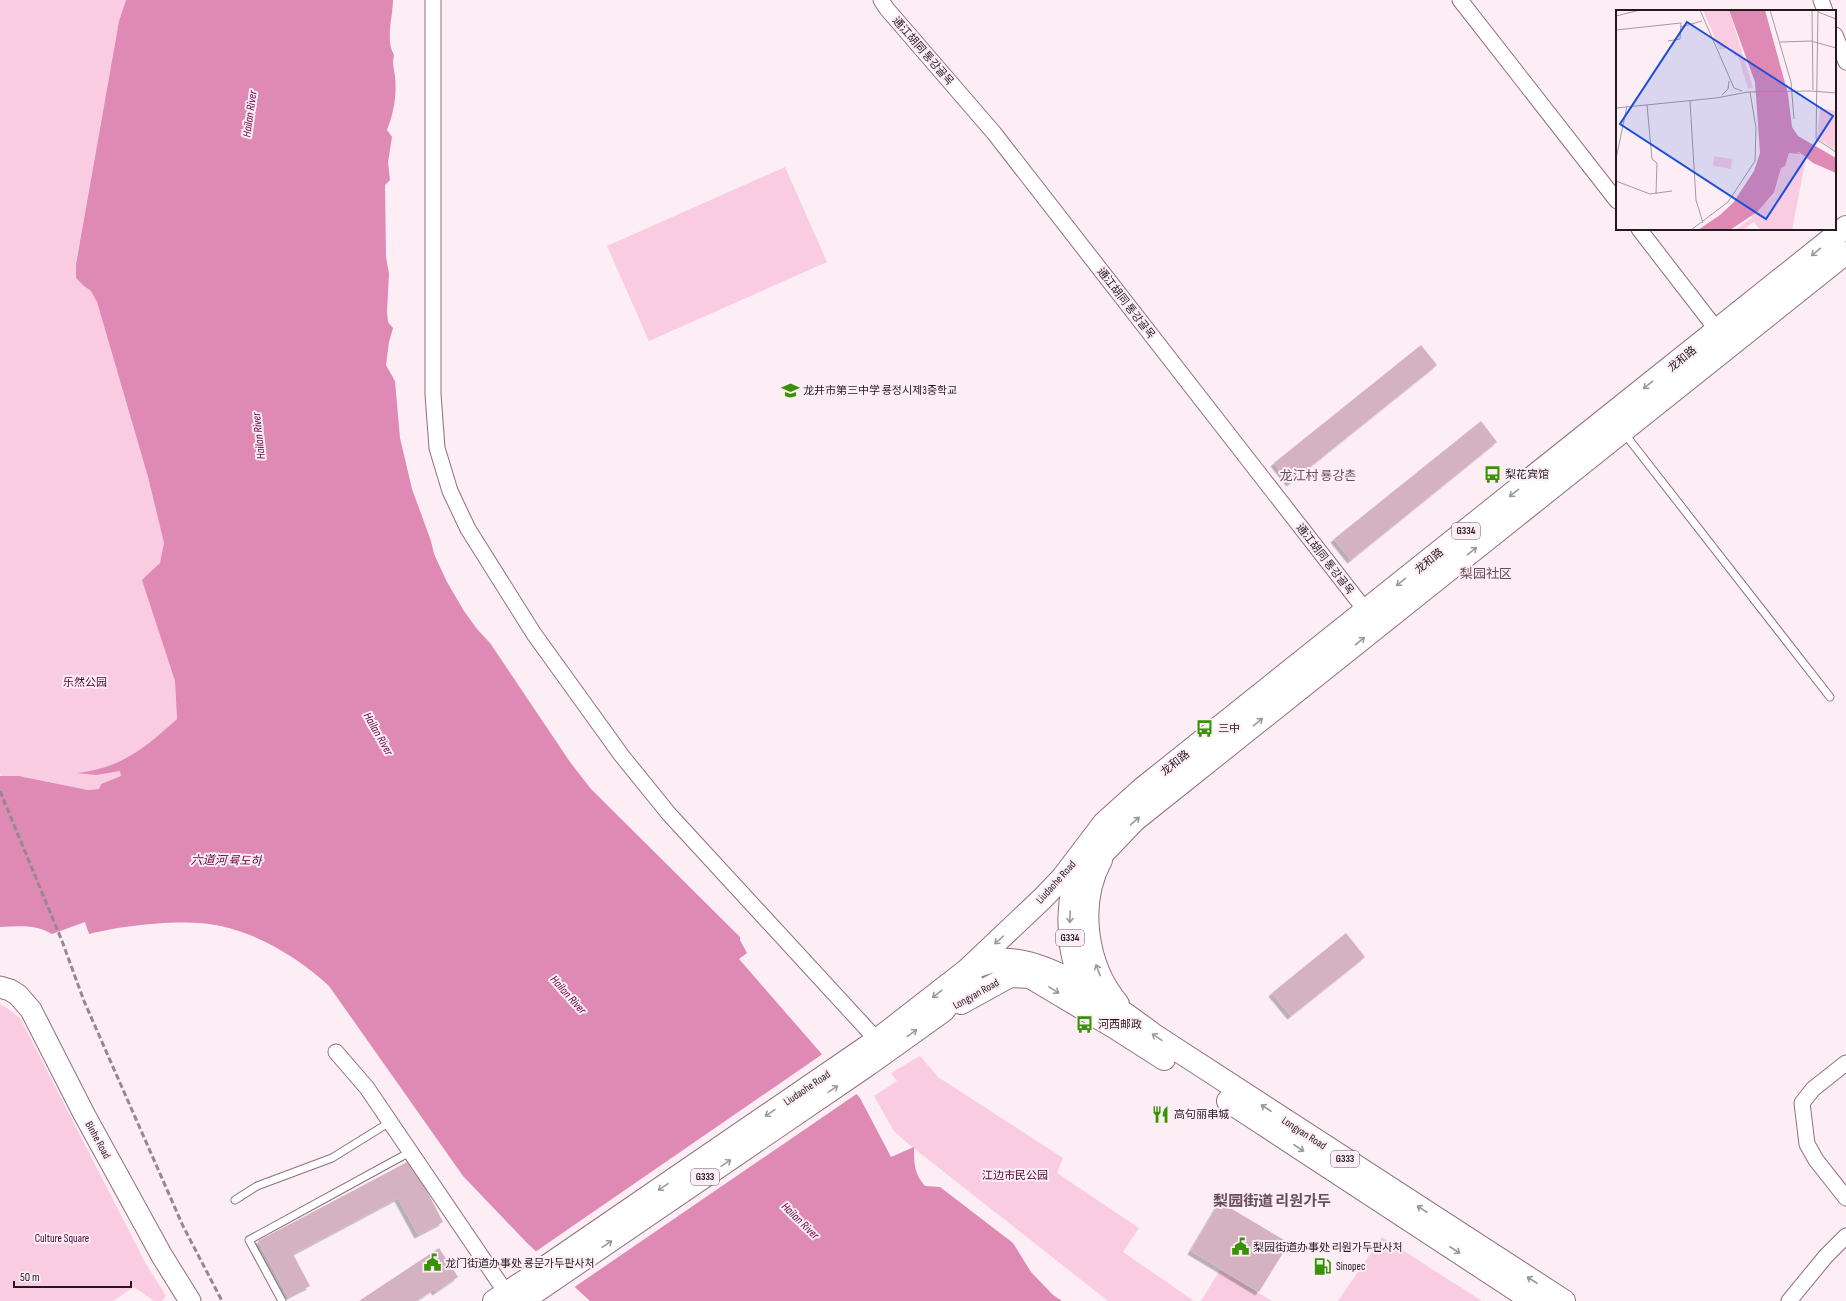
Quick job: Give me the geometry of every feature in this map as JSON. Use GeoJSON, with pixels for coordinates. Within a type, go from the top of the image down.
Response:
{"type":"FeatureCollection","features":[{"type":"Feature","properties":{"kind":"highway","name":"龙和路"},"geometry":{"type":"LineString","coordinates":[[1099,844],[1135,820],[1617,423],[1717,330],[1846,227]]}},
{"type":"Feature","properties":{"kind":"highway","name":"龙和路"},"geometry":{"type":"LineString","coordinates":[[1099,844],[1115,813],[1143,788],[1366,611],[1846,254]]}},
{"type":"Feature","properties":{"kind":"highway","name":"Liudaohe Road"},"geometry":{"type":"LineString","coordinates":[[873,1052],[967,970],[1099,844]]}},
{"type":"Feature","properties":{"kind":"highway","name":"Longyan Road"},"geometry":{"type":"LineString","coordinates":[[1099,844],[1073,885],[1069,930],[1075,962],[1083,986],[1101,1013],[1154,1035],[1564,1301]]}},
{"type":"Feature","properties":{"kind":"highway","name":"Longyan Road"},"geometry":{"type":"LineString","coordinates":[[1099,844],[1098,866],[1092,882],[1089,908],[1089,936],[1096,966],[1120,1021]]}},
{"type":"Feature","properties":{"kind":"highway","name":"Liudaohe Road"},"geometry":{"type":"LineString","coordinates":[[517,1294],[873,1052],[943,1011],[956,995],[998,960],[1073,885]]}},
{"type":"Feature","properties":{"kind":"highway","name":"Longyan Road"},"geometry":{"type":"LineString","coordinates":[[967,970],[998,960],[1027,963],[1083,986]]}},
{"type":"Feature","properties":{"kind":"highway","name":"Longyan Road"},"geometry":{"type":"LineString","coordinates":[[943,1011],[962,1003],[1002,979],[1019,975],[1030,977],[1120,1021],[1533,1301]]}},
{"type":"Feature","properties":{"kind":"street"},"geometry":{"type":"LineString","coordinates":[[433,0],[433,394],[437,448],[450,491],[468,529],[534,634],[622,756],[669,814],[873,1052]]}},
{"type":"Feature","properties":{"kind":"street","name":"通江胡同 통강골목"},"geometry":{"type":"LineString","coordinates":[[881,0],[887,9],[994,133],[1366,611]]}},
{"type":"Feature","properties":{"kind":"street"},"geometry":{"type":"LineString","coordinates":[[1460,0],[1616,200]]}},
{"type":"Feature","properties":{"kind":"street"},"geometry":{"type":"LineString","coordinates":[[1821,0],[1825,10]]}},
{"type":"Feature","properties":{"kind":"street"},"geometry":{"type":"LineString","coordinates":[[1836,37],[1846,62]]}},
{"type":"Feature","properties":{"kind":"street"},"geometry":{"type":"LineString","coordinates":[[1639,230],[1717,330]]}},
{"type":"Feature","properties":{"kind":"street","name":"Binhe Road"},"geometry":{"type":"LineString","coordinates":[[0,987],[10,990],[18,995],[31,1010],[84,1114],[162,1256],[190,1301]]}},
{"type":"Feature","properties":{"kind":"street"},"geometry":{"type":"LineString","coordinates":[[336,1052],[367,1088],[410,1152],[517,1294]]}},
{"type":"Feature","properties":{"kind":"street"},"geometry":{"type":"LineString","coordinates":[[1846,1063],[1813,1089],[1802,1103],[1807,1144],[1816,1160],[1846,1198]]}},
{"type":"Feature","properties":{"kind":"street"},"geometry":{"type":"LineString","coordinates":[[1789,1301],[1826,1256],[1846,1236]]}},
{"type":"Feature","properties":{"kind":"lane"},"geometry":{"type":"LineString","coordinates":[[1617,423],[1830,697]]}},
{"type":"Feature","properties":{"kind":"lane"},"geometry":{"type":"LineString","coordinates":[[235,1200],[257,1186],[332,1158],[390,1122]]}},
{"type":"Feature","properties":{"kind":"lane"},"geometry":{"type":"LineString","coordinates":[[282,1301],[249,1240],[410,1152]]}},
{"type":"Feature","properties":{"kind":"green space","name":"乐然公园"},"geometry":{"type":"Polygon","coordinates":[[[0,0],[126,0],[119,21],[76,263],[76,277],[91,291],[97,302],[148,477],[164,543],[163,555],[160,564],[156,568],[175,681],[177,719],[138,751],[118,762],[94,771],[120,771],[122,776],[101,784],[99,789],[88,790],[20,776],[1,776],[0,774],[0,0]]]}},
{"type":"Feature","properties":{"kind":"green space"},"geometry":{"type":"Polygon","coordinates":[[[785,167],[827,262],[649,341],[607,246],[785,167]]]}},
{"type":"Feature","properties":{"kind":"green space","name":"Culture Square"},"geometry":{"type":"Polygon","coordinates":[[[0,1004],[20,1018],[146,1264],[166,1296],[162,1301],[154,1301],[134,1287],[113,1301],[0,1301],[0,1004]]]}},
{"type":"Feature","properties":{"kind":"green space","name":"江边市民公园"},"geometry":{"type":"Polygon","coordinates":[[[920,1056],[938,1077],[1063,1158],[1057,1173],[1139,1228],[1123,1252],[1194,1301],[1108,1301],[906,1142],[894,1131],[874,1096],[897,1081],[891,1073],[920,1056]]]}},
{"type":"Feature","properties":{"kind":"green space"},"geometry":{"type":"Polygon","coordinates":[[[1382,1237],[1482,1301],[1338,1301],[1382,1237]]]}},
{"type":"Feature","properties":{"kind":"green space"},"geometry":{"type":"Polygon","coordinates":[[[1220,1270],[1272,1301],[1201,1301],[1220,1270]]]}},
{"type":"Feature","properties":{"kind":"water"},"geometry":{"type":"Polygon","coordinates":[[[126,0],[393,0],[390,42],[394,55],[393,64],[396,90],[393,110],[387,130],[392,137],[388,162],[390,180],[385,185],[386,257],[389,274],[387,312],[388,322],[393,328],[389,342],[386,365],[395,381],[400,438],[412,489],[431,541],[434,554],[447,582],[464,611],[477,629],[490,643],[570,762],[591,789],[740,937],[740,940],[747,953],[739,959],[860,1098],[891,1157],[914,1147],[915,1168],[925,1186],[940,1187],[1013,1243],[1031,1272],[1053,1295],[1062,1301],[590,1301],[527,1243],[463,1176],[329,986],[306,966],[279,949],[251,935],[221,926],[206,924],[173,923],[137,925],[89,934],[85,922],[52,934],[33,927],[0,927],[0,776],[19,776],[88,790],[99,789],[101,784],[121,776],[120,771],[96,775],[77,773],[107,767],[132,755],[143,748],[177,719],[175,681],[142,580],[160,563],[164,543],[148,477],[97,302],[91,291],[76,278],[76,264],[119,21],[126,0]]]}},
{"type":"Feature","properties":{"kind":"pier"},"geometry":{"type":"Polygon","coordinates":[[[824,1053],[858,1093],[573,1288],[535,1252],[824,1053]]]}},
{"type":"Feature","properties":{"kind":"building"},"geometry":{"type":"Polygon","coordinates":[[[1421,345],[1437,365],[1290,483],[1274,463],[1421,345]]]}},
{"type":"Feature","properties":{"kind":"building"},"geometry":{"type":"Polygon","coordinates":[[[1481,421],[1497,442],[1351,560],[1334,539],[1481,421]]]}},
{"type":"Feature","properties":{"kind":"building"},"geometry":{"type":"Polygon","coordinates":[[[1346,933],[1365,957],[1291,1016],[1272,993],[1346,933]]]}},
{"type":"Feature","properties":{"kind":"building"},"geometry":{"type":"Polygon","coordinates":[[[411,1160],[443,1222],[418,1235],[398,1198],[293,1254],[310,1286],[288,1297],[258,1241],[411,1160]]]}},
{"type":"Feature","properties":{"kind":"building","name":"梨园街道办事处 리원가두판사처"},"geometry":{"type":"Polygon","coordinates":[[[1220,1202],[1289,1243],[1259,1292],[1191,1251],[1220,1202]]]}},
{"type":"Feature","properties":{"kind":"building","name":"龙门街道办事处 룡문가두판사처"},"geometry":{"type":"Polygon","coordinates":[[[439,1248],[458,1277],[436,1292],[434,1289],[416,1301],[359,1301],[439,1248]]]}},
{"type":"Feature","properties":{"kind":"railway"},"geometry":{"type":"LineString","coordinates":[[0,791],[62,941],[84,1001],[183,1226],[222,1301]]}},
{"type":"Feature","properties":{"kind":"place","name":"龙井市第三中学 룡정시제3중학교"},"geometry":{"type":"Point","coordinates":[790,390]}},
{"type":"Feature","properties":{"kind":"place","name":"梨花宾馆"},"geometry":{"type":"Point","coordinates":[1492,474]}},
{"type":"Feature","properties":{"kind":"place","name":"三中"},"geometry":{"type":"Point","coordinates":[1205,728]}},
{"type":"Feature","properties":{"kind":"place","name":"河西邮政"},"geometry":{"type":"Point","coordinates":[1085,1024]}},
{"type":"Feature","properties":{"kind":"place","name":"高句丽串城"},"geometry":{"type":"Point","coordinates":[1161,1114]}},
{"type":"Feature","properties":{"kind":"place","name":"梨园街道办事处 리원가두판사처"},"geometry":{"type":"Point","coordinates":[1240,1247]}},
{"type":"Feature","properties":{"kind":"place","name":"龙门街道办事处 룡문가두판사처"},"geometry":{"type":"Point","coordinates":[432,1263]}},
{"type":"Feature","properties":{"kind":"place","name":"Sinopec"},"geometry":{"type":"Point","coordinates":[1323,1266]}},
{"type":"Feature","properties":{"kind":"district","name":"龙江村 룡강촌"},"geometry":{"type":"Point","coordinates":[1318,476]}},
{"type":"Feature","properties":{"kind":"district","name":"梨园社区"},"geometry":{"type":"Point","coordinates":[1486,574]}},
{"type":"Feature","properties":{"kind":"district","name":"梨园街道 리원가두"},"geometry":{"type":"Point","coordinates":[1272,1201]}},
{"type":"Feature","properties":{"kind":"water label","name":"Hailan River"},"geometry":{"type":"Point","coordinates":[250,114]}},
{"type":"Feature","properties":{"kind":"water label","name":"Hailan River"},"geometry":{"type":"Point","coordinates":[259,436]}},
{"type":"Feature","properties":{"kind":"water label","name":"Hailan River"},"geometry":{"type":"Point","coordinates":[378,734]}},
{"type":"Feature","properties":{"kind":"water label","name":"六道河 륙도하"},"geometry":{"type":"Point","coordinates":[226,861]}},
{"type":"Feature","properties":{"kind":"water label","name":"Hailan River"},"geometry":{"type":"Point","coordinates":[568,995]}},
{"type":"Feature","properties":{"kind":"water label","name":"Hailan River"},"geometry":{"type":"Point","coordinates":[800,1221]}}]}
